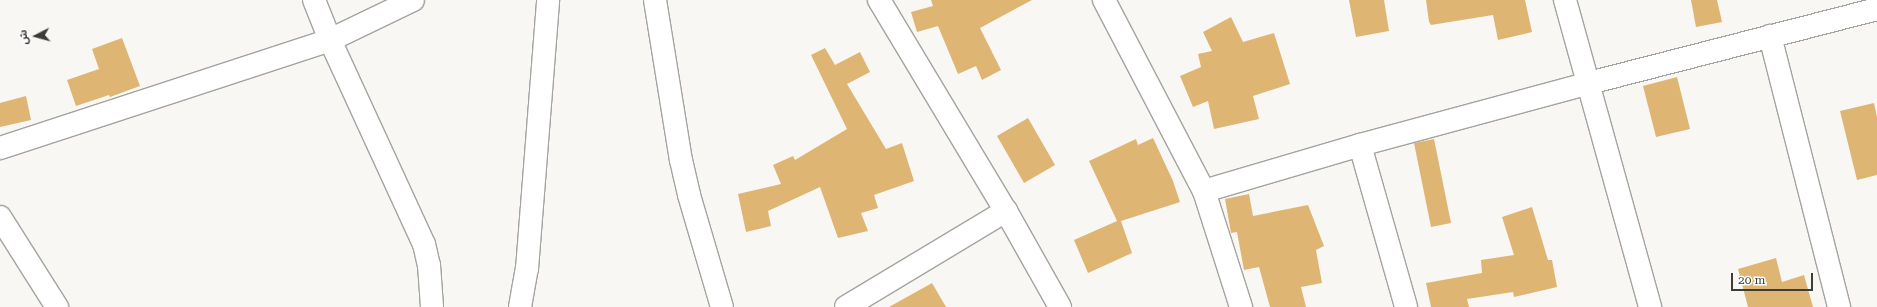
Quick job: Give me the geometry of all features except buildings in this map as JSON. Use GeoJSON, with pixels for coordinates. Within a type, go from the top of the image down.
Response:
{"type":"FeatureCollection","features":[{"type":"Feature","properties":{"kind":"street"},"geometry":{"type":"LineString","coordinates":[[314,0],[330,40],[424,244],[429,265],[432,307]]}},
{"type":"Feature","properties":{"kind":"street"},"geometry":{"type":"LineString","coordinates":[[0,148],[330,40],[413,0]]}},
{"type":"Feature","properties":{"kind":"street"},"geometry":{"type":"LineString","coordinates":[[520,307],[527,269],[548,0]]}},
{"type":"Feature","properties":{"kind":"street"},"geometry":{"type":"LineString","coordinates":[[655,0],[681,160],[689,195],[722,307]]}},
{"type":"Feature","properties":{"kind":"street"},"geometry":{"type":"LineString","coordinates":[[879,0],[1006,211],[1060,307]]}},
{"type":"Feature","properties":{"kind":"street"},"geometry":{"type":"LineString","coordinates":[[1104,0],[1204,191],[1241,307]]}},
{"type":"Feature","properties":{"kind":"street"},"geometry":{"type":"LineString","coordinates":[[1565,0],[1650,307]]}},
{"type":"Feature","properties":{"kind":"street"},"geometry":{"type":"LineString","coordinates":[[1204,191],[1360,145],[1589,83],[1877,9]]}},
{"type":"Feature","properties":{"kind":"street"},"geometry":{"type":"LineString","coordinates":[[1770,36],[1839,307]]}},
{"type":"Feature","properties":{"kind":"street"},"geometry":{"type":"LineString","coordinates":[[1360,145],[1406,307]]}},
{"type":"Feature","properties":{"kind":"street"},"geometry":{"type":"LineString","coordinates":[[846,307],[1006,211]]}},
{"type":"Feature","properties":{"kind":"street"},"geometry":{"type":"LineString","coordinates":[[0,217],[57,307]]}}]}
